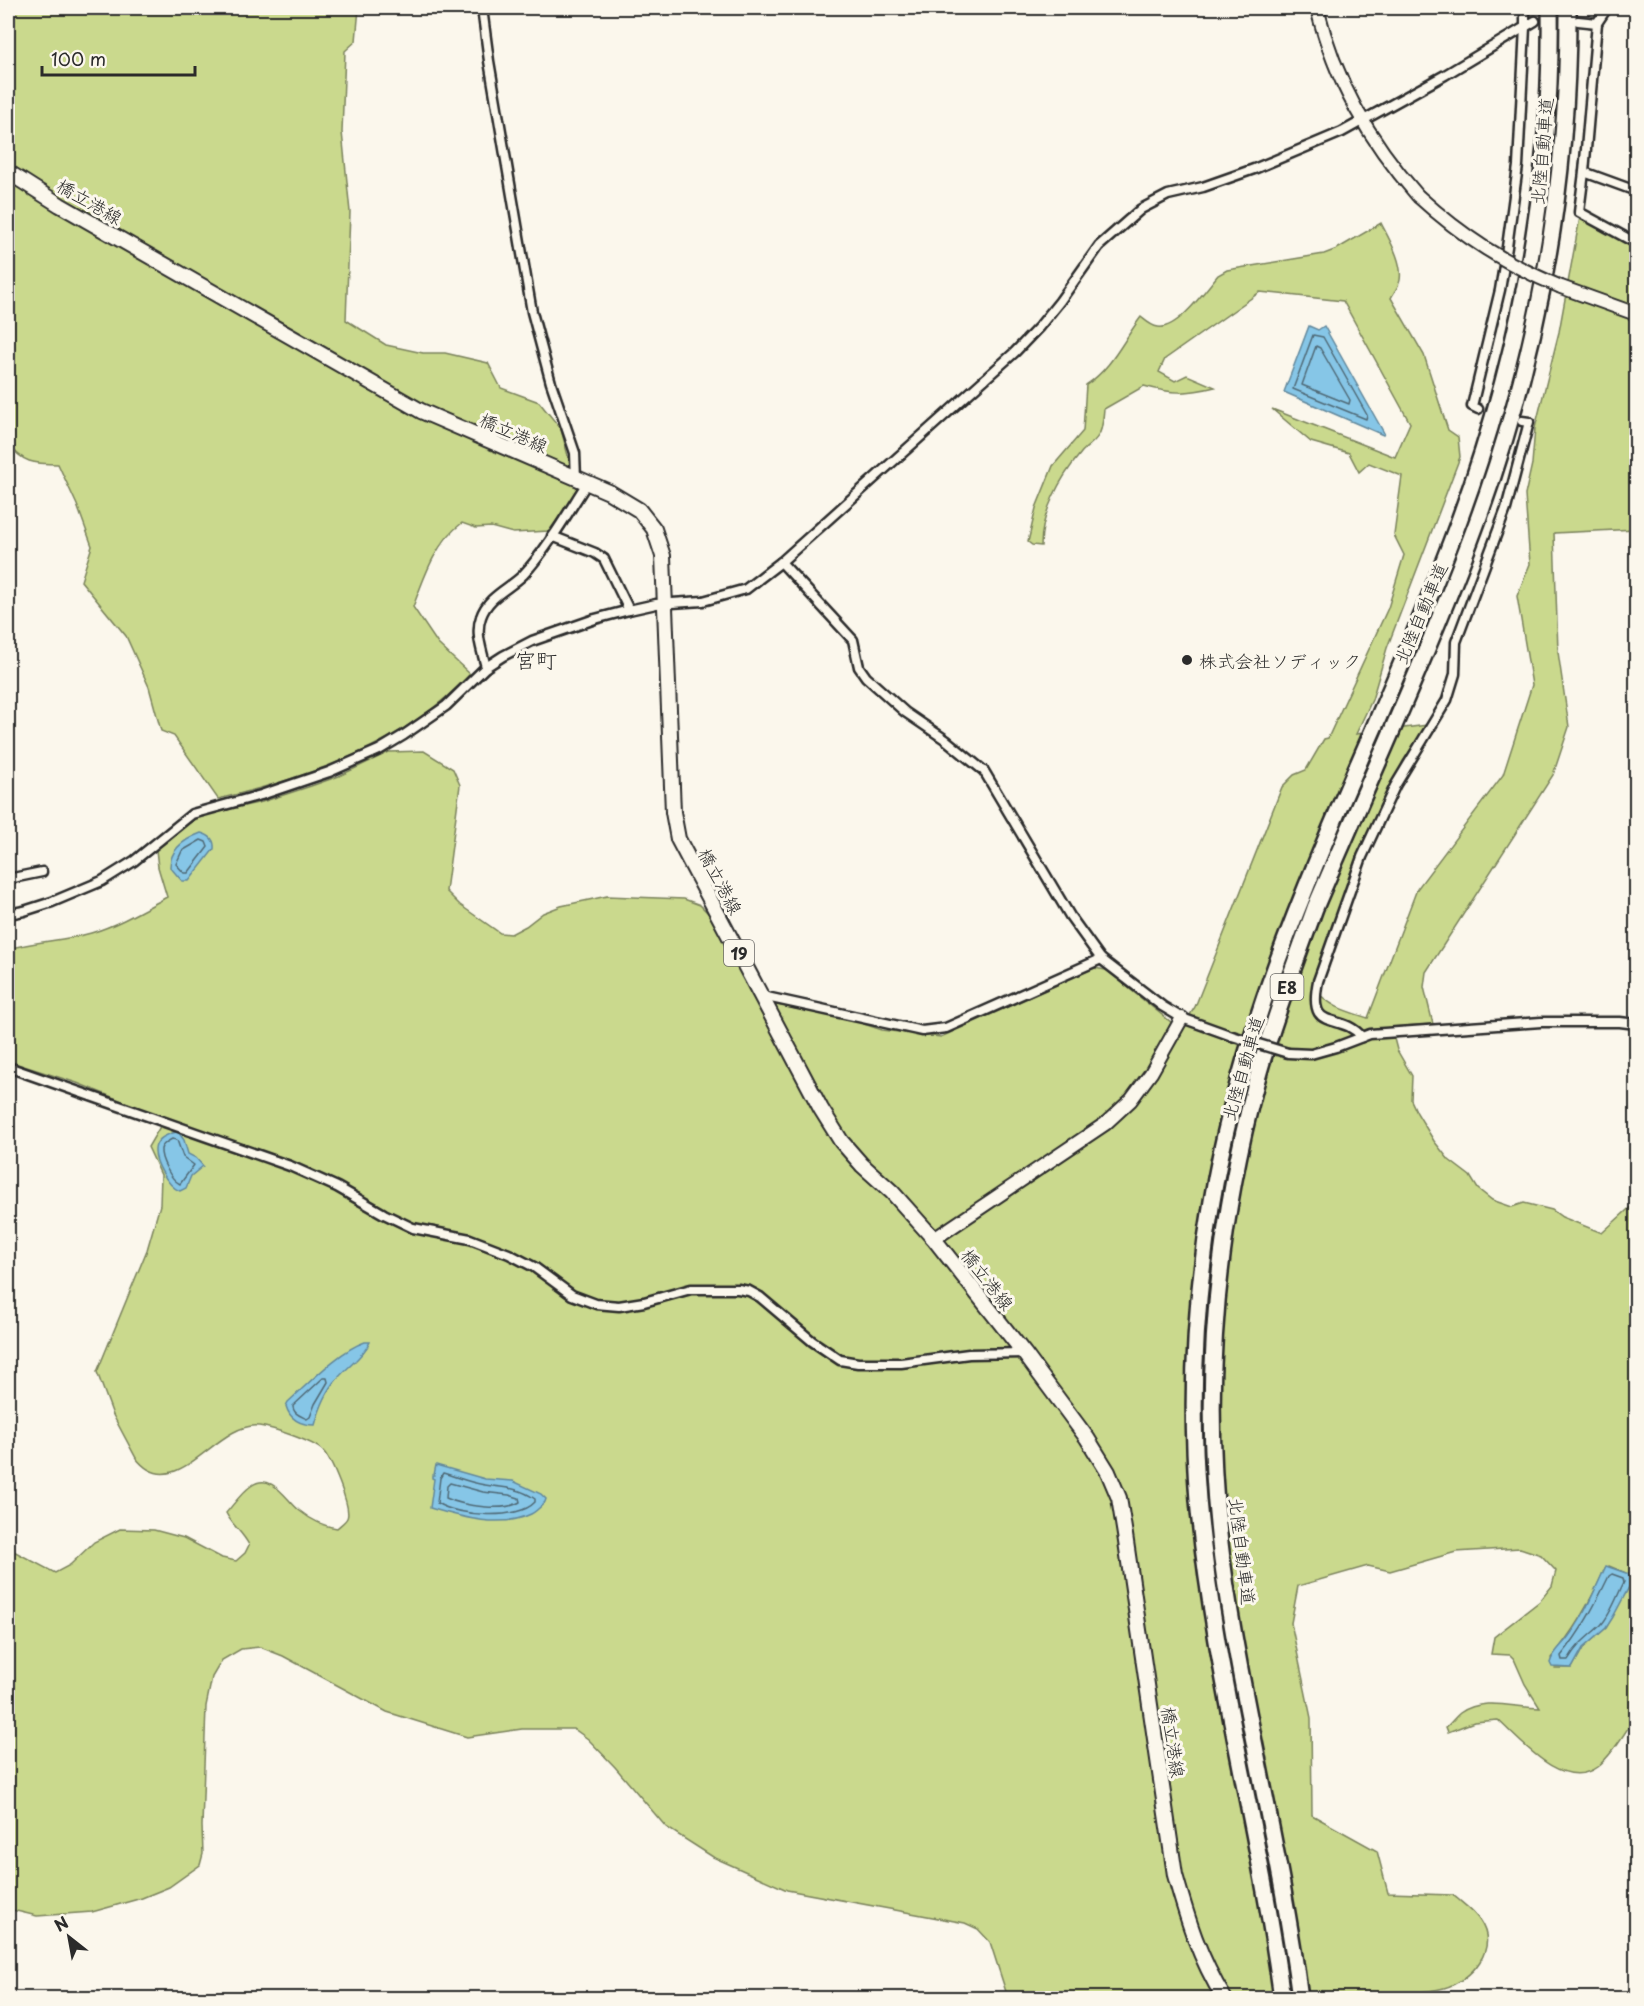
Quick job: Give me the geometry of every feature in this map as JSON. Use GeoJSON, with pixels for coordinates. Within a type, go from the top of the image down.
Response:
{"type":"FeatureCollection","features":[{"type":"Feature","properties":{"kind":"highway","name":"北陸自動車道"},"geometry":{"type":"LineString","coordinates":[[1282,1998],[1264,1877],[1217,1642],[1198,1497],[1195,1440],[1197,1347],[1203,1268],[1212,1200],[1240,1075],[1277,961],[1327,835],[1448,550],[1496,408],[1526,286],[1536,227],[1548,103],[1550,8]]}},
{"type":"Feature","properties":{"kind":"highway","name":"北陸自動車道"},"geometry":{"type":"LineString","coordinates":[[1300,1998],[1283,1882],[1233,1628],[1222,1557],[1212,1434],[1216,1316],[1223,1246],[1230,1195],[1257,1081],[1293,969],[1319,898],[1471,541],[1512,414],[1543,290],[1554,227],[1566,99],[1568,8]]}},
{"type":"Feature","properties":{"kind":"main road","name":"橋立港線"},"geometry":{"type":"LineString","coordinates":[[8,172],[60,205],[421,411],[609,492],[639,510],[654,529],[663,555],[673,812],[678,839],[821,1109],[841,1141],[862,1165],[892,1192],[934,1239],[1024,1353],[1087,1438],[1108,1472],[1119,1498],[1175,1875],[1188,1922],[1207,1970],[1224,1998]]}},
{"type":"Feature","properties":{"kind":"street"},"geometry":{"type":"LineString","coordinates":[[482,8],[532,312],[550,383],[582,481],[552,536],[523,574],[494,597],[481,616],[479,637],[486,667]]}},
{"type":"Feature","properties":{"kind":"street"},"geometry":{"type":"LineString","coordinates":[[1317,8],[1336,68],[1362,122],[1395,170],[1418,196],[1447,222],[1509,264],[1561,287],[1636,314]]}},
{"type":"Feature","properties":{"kind":"street"},"geometry":{"type":"LineString","coordinates":[[1479,409],[1472,406],[1500,290],[1518,166],[1525,8]]}},
{"type":"Feature","properties":{"kind":"street"},"geometry":{"type":"LineString","coordinates":[[1607,8],[1597,23],[1579,212],[1636,243]]}},
{"type":"Feature","properties":{"kind":"street"},"geometry":{"type":"LineString","coordinates":[[8,914],[52,902],[102,881],[134,861],[192,814],[261,795],[329,772],[379,750],[446,706],[486,667],[503,656],[549,634],[629,610],[665,603],[703,601],[746,589],[781,562],[1015,352],[1053,310],[1100,246],[1141,209],[1168,195],[1203,187],[1254,169],[1362,122],[1535,21]]}},
{"type":"Feature","properties":{"kind":"street"},"geometry":{"type":"LineString","coordinates":[[1578,21],[1597,23]]}},
{"type":"Feature","properties":{"kind":"street"},"geometry":{"type":"LineString","coordinates":[[1584,172],[1636,191]]}},
{"type":"Feature","properties":{"kind":"street"},"geometry":{"type":"LineString","coordinates":[[1362,1037],[1357,1031],[1322,1016],[1317,1011],[1314,999],[1318,981],[1362,857],[1395,786],[1446,700],[1455,674],[1456,642],[1506,509],[1527,438],[1530,422],[1522,421]]}},
{"type":"Feature","properties":{"kind":"street"},"geometry":{"type":"LineString","coordinates":[[552,536],[595,553],[604,559],[629,610]]}},
{"type":"Feature","properties":{"kind":"street"},"geometry":{"type":"LineString","coordinates":[[781,562],[853,640],[859,667],[866,678],[905,712],[946,740],[984,771],[1070,916],[1101,959],[1162,1006],[1182,1018],[1288,1053],[1311,1054],[1370,1034],[1391,1032],[1541,1022],[1636,1024]]}},
{"type":"Feature","properties":{"kind":"street"},"geometry":{"type":"LineString","coordinates":[[8,879],[42,872]]}},
{"type":"Feature","properties":{"kind":"street"},"geometry":{"type":"LineString","coordinates":[[762,996],[904,1027],[922,1030],[937,1029],[954,1025],[1101,959]]}},
{"type":"Feature","properties":{"kind":"street"},"geometry":{"type":"LineString","coordinates":[[934,1239],[1105,1124],[1138,1091],[1151,1073],[1182,1018]]}},
{"type":"Feature","properties":{"kind":"street"},"geometry":{"type":"LineString","coordinates":[[8,1067],[290,1166],[337,1187],[413,1228],[470,1239],[509,1254],[542,1272],[572,1295],[596,1304],[619,1306],[644,1302],[691,1289],[738,1289],[749,1291],[760,1297],[812,1341],[840,1360],[858,1363],[901,1363],[969,1354],[1024,1353]]}},
{"type":"Feature","properties":{"kind":"green space"},"geometry":{"type":"Polygon","coordinates":[[[8,8],[359,8],[356,41],[345,51],[342,132],[350,212],[346,320],[386,345],[423,353],[445,353],[488,363],[501,388],[539,402],[561,429],[575,483],[579,490],[549,531],[513,533],[491,527],[476,528],[462,523],[438,550],[417,595],[413,607],[438,644],[470,674],[416,721],[353,755],[320,769],[218,799],[174,736],[161,731],[149,687],[126,636],[81,581],[92,546],[77,505],[58,464],[29,461],[18,455],[8,443],[8,8]]]}},
{"type":"Feature","properties":{"kind":"green space"},"geometry":{"type":"Polygon","coordinates":[[[1580,217],[1599,225],[1636,250],[1636,529],[1554,533],[1558,652],[1569,727],[1553,775],[1426,972],[1424,987],[1433,1024],[1391,1027],[1397,1050],[1412,1076],[1411,1100],[1417,1113],[1449,1160],[1470,1176],[1478,1189],[1492,1200],[1512,1207],[1524,1203],[1552,1210],[1562,1217],[1602,1233],[1636,1202],[1636,1716],[1608,1756],[1597,1767],[1584,1773],[1570,1773],[1543,1761],[1498,1720],[1474,1722],[1448,1732],[1446,1727],[1458,1715],[1479,1705],[1499,1704],[1540,1708],[1525,1684],[1514,1659],[1510,1655],[1491,1654],[1494,1637],[1540,1601],[1552,1586],[1556,1571],[1541,1555],[1520,1548],[1456,1552],[1390,1571],[1368,1566],[1298,1586],[1291,1623],[1311,1718],[1312,1815],[1377,1851],[1388,1893],[1453,1895],[1471,1910],[1480,1921],[1486,1942],[1480,1962],[1473,1971],[1444,1988],[1398,1994],[1394,1998],[1057,1998],[1052,1994],[1044,1998],[1008,1998],[990,1942],[978,1929],[965,1923],[787,1890],[713,1857],[666,1827],[615,1767],[588,1739],[574,1729],[522,1729],[467,1737],[387,1712],[283,1656],[260,1647],[241,1649],[222,1660],[212,1677],[206,1706],[203,1854],[200,1865],[169,1887],[142,1898],[92,1912],[37,1916],[8,1909],[8,1548],[55,1573],[70,1565],[94,1542],[120,1529],[154,1530],[184,1538],[222,1558],[236,1561],[245,1553],[249,1545],[226,1513],[244,1492],[259,1482],[272,1484],[304,1514],[326,1526],[337,1528],[347,1518],[348,1513],[340,1484],[323,1451],[302,1439],[265,1427],[243,1428],[227,1436],[181,1469],[166,1473],[151,1471],[136,1458],[113,1415],[97,1372],[147,1250],[160,1205],[161,1175],[148,1147],[165,1118],[77,1083],[8,1061],[8,949],[101,930],[167,897],[158,867],[156,850],[180,828],[204,815],[262,802],[311,786],[339,776],[389,752],[424,751],[453,769],[460,785],[446,891],[460,905],[500,933],[511,934],[543,913],[561,906],[607,896],[684,899],[700,905],[711,916],[757,1001],[852,1020],[882,1030],[941,1037],[1094,968],[1106,970],[1171,1022],[1177,1024],[1186,1021],[1195,1007],[1282,787],[1294,775],[1306,770],[1324,739],[1328,738],[1388,608],[1404,555],[1394,535],[1402,476],[1369,463],[1359,472],[1349,453],[1311,442],[1272,409],[1395,457],[1410,423],[1343,301],[1260,292],[1165,359],[1159,372],[1175,381],[1187,375],[1215,387],[1180,392],[1163,391],[1144,386],[1104,409],[1100,433],[1073,463],[1053,496],[1044,521],[1041,546],[1028,542],[1036,508],[1053,466],[1083,431],[1086,385],[1110,363],[1141,317],[1153,326],[1166,326],[1183,316],[1218,275],[1227,270],[1324,254],[1337,249],[1381,223],[1395,251],[1400,273],[1399,282],[1391,298],[1424,355],[1448,430],[1458,437],[1460,457],[1387,648],[1372,700],[1356,734],[1428,725],[1403,761],[1359,854],[1313,988],[1338,1008],[1368,1018],[1417,889],[1503,775],[1532,685],[1517,596],[1530,564],[1525,495],[1532,464],[1535,428],[1559,332],[1580,217]],[[1609,1566],[1605,1568],[1582,1615],[1551,1658],[1555,1668],[1572,1668],[1583,1648],[1606,1628],[1630,1585],[1626,1573],[1609,1566]]]}},
{"type":"Feature","properties":{"kind":"water"},"geometry":{"type":"Polygon","coordinates":[[[1309,326],[1318,330],[1324,326],[1384,433],[1383,435],[1284,392],[1309,326]]]}},
{"type":"Feature","properties":{"kind":"water"},"geometry":{"type":"Polygon","coordinates":[[[201,833],[211,838],[214,849],[189,881],[182,881],[170,867],[173,855],[189,838],[201,833]]]}},
{"type":"Feature","properties":{"kind":"water"},"geometry":{"type":"Polygon","coordinates":[[[176,1132],[184,1140],[188,1154],[196,1158],[203,1166],[191,1176],[186,1188],[180,1191],[166,1178],[158,1164],[155,1151],[159,1140],[176,1132]]]}},
{"type":"Feature","properties":{"kind":"water"},"geometry":{"type":"Polygon","coordinates":[[[365,1342],[370,1342],[364,1352],[330,1389],[315,1425],[301,1423],[293,1418],[286,1406],[288,1402],[345,1352],[365,1342]]]}},
{"type":"Feature","properties":{"kind":"water"},"geometry":{"type":"Polygon","coordinates":[[[436,1465],[485,1479],[513,1481],[541,1494],[546,1499],[531,1514],[506,1521],[480,1520],[430,1508],[434,1479],[432,1475],[434,1475],[436,1465]]]}},
{"type":"Feature","properties":{"kind":"water"},"geometry":{"type":"Polygon","coordinates":[[[1606,1566],[1629,1574],[1630,1585],[1613,1617],[1606,1628],[1583,1648],[1572,1668],[1552,1667],[1550,1663],[1552,1657],[1578,1623],[1606,1566]]]}},
{"type":"Feature","properties":{"kind":"place","name":"株式会社ソディック"},"geometry":{"type":"Point","coordinates":[1187,660]}},
{"type":"Feature","properties":{"kind":"district","name":"宮町"},"geometry":{"type":"Point","coordinates":[536,659]}}]}
